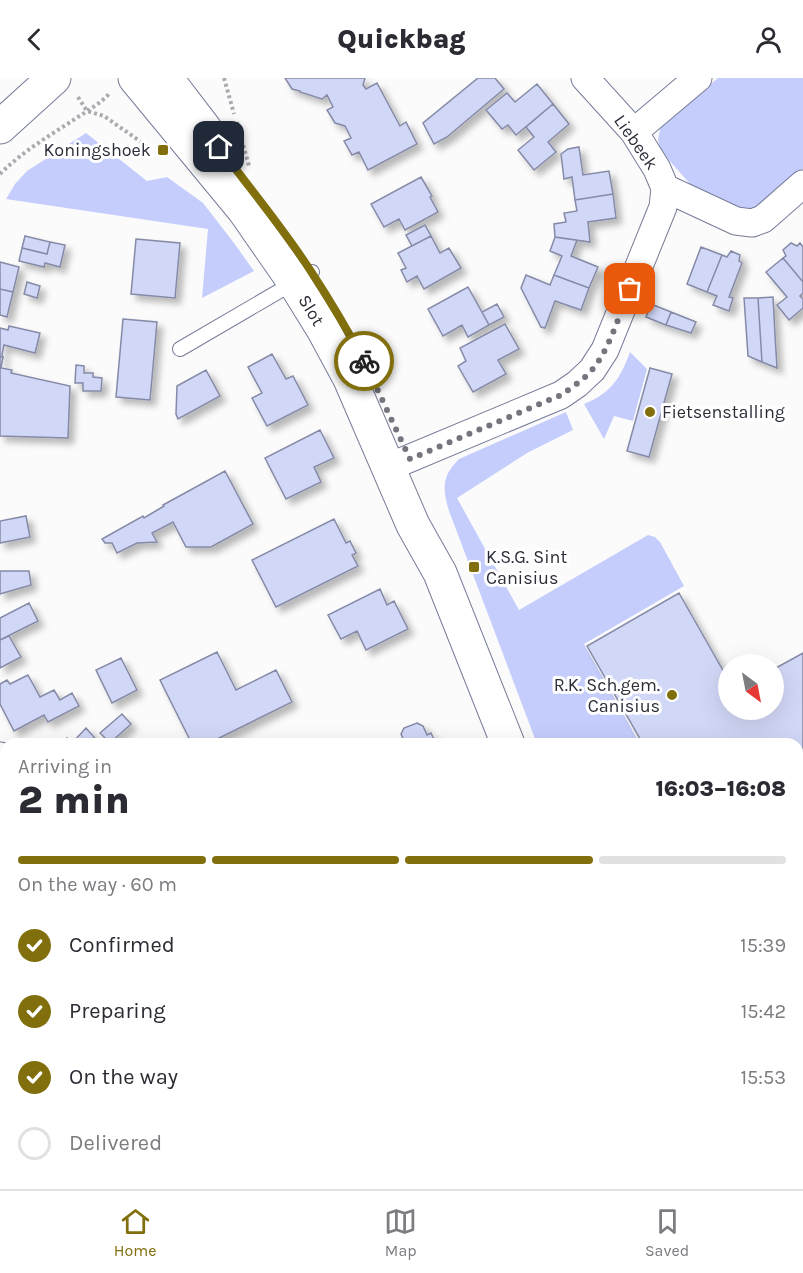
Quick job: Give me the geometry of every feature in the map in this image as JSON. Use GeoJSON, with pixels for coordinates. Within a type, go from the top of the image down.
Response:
{"type":"FeatureCollection","features":[{"type":"Feature","properties":{"kind":"street"},"geometry":{"type":"LineString","coordinates":[[0,127],[54,78]]}},
{"type":"Feature","properties":{"kind":"street","name":"Slot"},"geometry":{"type":"LineString","coordinates":[[166,78],[258,199],[303,277],[323,328],[399,463],[413,525],[440,573],[506,738]]}},
{"type":"Feature","properties":{"kind":"street","name":"Liebeek"},"geometry":{"type":"LineString","coordinates":[[399,463],[561,395],[592,370],[604,350],[663,207],[665,188],[657,169],[633,132],[585,78]]}},
{"type":"Feature","properties":{"kind":"street"},"geometry":{"type":"LineString","coordinates":[[633,132],[698,78]]}},
{"type":"Feature","properties":{"kind":"street","name":"Slot"},"geometry":{"type":"LineString","coordinates":[[126,82],[303,277]]}},
{"type":"Feature","properties":{"kind":"street"},"geometry":{"type":"LineString","coordinates":[[665,188],[736,221],[752,223],[764,219],[803,184]]}},
{"type":"Feature","properties":{"kind":"lane"},"geometry":{"type":"LineString","coordinates":[[180,349],[303,277]]}},
{"type":"Feature","properties":{"kind":"path"},"geometry":{"type":"LineString","coordinates":[[224,78],[258,199]]}},
{"type":"Feature","properties":{"kind":"path"},"geometry":{"type":"LineString","coordinates":[[0,174],[38,142],[105,99],[126,82]]}},
{"type":"Feature","properties":{"kind":"shaded area"},"geometry":{"type":"Polygon","coordinates":[[[718,78],[803,78],[803,169],[752,209],[744,209],[714,199],[691,185],[660,150],[658,139],[661,125],[718,78]]]}},
{"type":"Feature","properties":{"kind":"shaded area"},"geometry":{"type":"Polygon","coordinates":[[[86,133],[147,181],[167,177],[203,203],[254,271],[202,298],[208,229],[6,199],[15,184],[27,171],[86,133]]]}},
{"type":"Feature","properties":{"kind":"shaded area"},"geometry":{"type":"Polygon","coordinates":[[[630,352],[647,369],[633,421],[614,416],[604,439],[584,404],[608,390],[618,377],[630,352]]]}},
{"type":"Feature","properties":{"kind":"shaded area"},"geometry":{"type":"Polygon","coordinates":[[[566,412],[573,430],[527,453],[457,498],[519,610],[648,535],[660,542],[684,586],[584,644],[637,738],[535,738],[449,511],[445,483],[449,471],[459,459],[566,412]]]}},
{"type":"Feature","properties":{"kind":"building"},"geometry":{"type":"Polygon","coordinates":[[[285,78],[365,78],[363,85],[366,89],[377,83],[400,126],[406,122],[417,144],[368,170],[359,152],[352,155],[344,141],[351,138],[345,126],[335,123],[327,110],[333,107],[327,95],[322,99],[292,89],[285,78]]]}},
{"type":"Feature","properties":{"kind":"building"},"geometry":{"type":"Polygon","coordinates":[[[478,78],[495,78],[504,89],[447,137],[434,144],[423,123],[478,78]]]}},
{"type":"Feature","properties":{"kind":"building"},"geometry":{"type":"Polygon","coordinates":[[[537,84],[553,104],[516,135],[508,125],[502,129],[486,110],[507,93],[515,102],[537,84]]]}},
{"type":"Feature","properties":{"kind":"building"},"geometry":{"type":"Polygon","coordinates":[[[553,104],[569,124],[548,142],[556,152],[534,170],[518,150],[534,137],[526,127],[553,104]]]}},
{"type":"Feature","properties":{"kind":"building"},"geometry":{"type":"Polygon","coordinates":[[[579,147],[583,175],[609,171],[613,194],[575,200],[572,177],[564,179],[561,154],[568,149],[579,147]]]}},
{"type":"Feature","properties":{"kind":"building"},"geometry":{"type":"Polygon","coordinates":[[[421,177],[438,212],[405,230],[399,219],[384,227],[371,204],[421,177]]]}},
{"type":"Feature","properties":{"kind":"building"},"geometry":{"type":"Polygon","coordinates":[[[613,194],[616,218],[588,222],[590,242],[555,237],[554,224],[566,222],[564,213],[577,211],[575,200],[613,194]]]}},
{"type":"Feature","properties":{"kind":"building"},"geometry":{"type":"Polygon","coordinates":[[[425,225],[431,236],[412,246],[406,235],[425,225]]]}},
{"type":"Feature","properties":{"kind":"building"},"geometry":{"type":"Polygon","coordinates":[[[25,236],[50,242],[47,254],[22,248],[25,236]]]}},
{"type":"Feature","properties":{"kind":"building"},"geometry":{"type":"Polygon","coordinates":[[[431,236],[440,253],[449,248],[461,268],[424,289],[417,276],[407,282],[401,270],[406,268],[398,253],[431,236]]]}},
{"type":"Feature","properties":{"kind":"building"},"geometry":{"type":"Polygon","coordinates":[[[555,237],[577,240],[571,256],[598,267],[589,288],[554,275],[562,256],[550,251],[555,237]]]}},
{"type":"Feature","properties":{"kind":"building"},"geometry":{"type":"Polygon","coordinates":[[[136,239],[180,243],[175,298],[131,294],[136,239]]]}},
{"type":"Feature","properties":{"kind":"building"},"geometry":{"type":"Polygon","coordinates":[[[50,242],[65,245],[60,267],[45,263],[44,267],[19,261],[22,248],[47,254],[50,242]]]}},
{"type":"Feature","properties":{"kind":"building"},"geometry":{"type":"Polygon","coordinates":[[[791,243],[797,246],[800,243],[803,247],[803,282],[783,258],[786,256],[783,250],[791,243]]]}},
{"type":"Feature","properties":{"kind":"building"},"geometry":{"type":"Polygon","coordinates":[[[701,247],[722,255],[707,292],[687,284],[701,247]]]}},
{"type":"Feature","properties":{"kind":"building"},"geometry":{"type":"Polygon","coordinates":[[[731,251],[740,255],[739,261],[742,263],[729,297],[733,298],[729,311],[713,305],[717,296],[707,292],[722,255],[727,257],[731,251]]]}},
{"type":"Feature","properties":{"kind":"building"},"geometry":{"type":"Polygon","coordinates":[[[783,258],[803,282],[803,293],[800,296],[803,299],[803,308],[789,320],[777,305],[787,297],[766,272],[783,258]]]}},
{"type":"Feature","properties":{"kind":"building"},"geometry":{"type":"Polygon","coordinates":[[[0,262],[19,267],[13,292],[0,289],[0,262]]]}},
{"type":"Feature","properties":{"kind":"building"},"geometry":{"type":"Polygon","coordinates":[[[526,275],[550,285],[554,275],[589,288],[581,310],[555,301],[545,328],[541,327],[521,288],[526,275]]]}},
{"type":"Feature","properties":{"kind":"building"},"geometry":{"type":"Polygon","coordinates":[[[27,282],[40,286],[37,298],[24,294],[27,282]]]}},
{"type":"Feature","properties":{"kind":"building"},"geometry":{"type":"Polygon","coordinates":[[[468,287],[489,325],[468,337],[462,325],[443,336],[428,309],[468,287]]]}},
{"type":"Feature","properties":{"kind":"building"},"geometry":{"type":"Polygon","coordinates":[[[0,289],[13,292],[7,317],[0,315],[0,289]]]}},
{"type":"Feature","properties":{"kind":"building"},"geometry":{"type":"Polygon","coordinates":[[[773,297],[777,368],[762,362],[758,298],[773,297]]]}},
{"type":"Feature","properties":{"kind":"building"},"geometry":{"type":"Polygon","coordinates":[[[744,298],[758,298],[762,362],[748,356],[744,298]]]}},
{"type":"Feature","properties":{"kind":"building"},"geometry":{"type":"Polygon","coordinates":[[[497,304],[504,317],[489,325],[482,312],[497,304]]]}},
{"type":"Feature","properties":{"kind":"building"},"geometry":{"type":"Polygon","coordinates":[[[651,304],[671,312],[666,325],[646,317],[651,304]]]}},
{"type":"Feature","properties":{"kind":"building"},"geometry":{"type":"Polygon","coordinates":[[[671,312],[696,322],[691,333],[666,325],[671,312]]]}},
{"type":"Feature","properties":{"kind":"building"},"geometry":{"type":"Polygon","coordinates":[[[123,319],[157,322],[150,400],[116,397],[123,319]]]}},
{"type":"Feature","properties":{"kind":"building"},"geometry":{"type":"Polygon","coordinates":[[[505,324],[519,349],[498,360],[506,374],[473,392],[458,366],[466,361],[460,348],[505,324]]]}},
{"type":"Feature","properties":{"kind":"building"},"geometry":{"type":"Polygon","coordinates":[[[9,326],[40,333],[35,353],[4,345],[3,357],[0,357],[0,328],[8,330],[9,326]]]}},
{"type":"Feature","properties":{"kind":"building"},"geometry":{"type":"Polygon","coordinates":[[[272,354],[286,379],[293,376],[308,405],[267,426],[252,398],[262,393],[248,367],[272,354]]]}},
{"type":"Feature","properties":{"kind":"building"},"geometry":{"type":"Polygon","coordinates":[[[0,357],[3,357],[1,368],[12,370],[11,373],[70,386],[68,438],[0,436],[0,357]]]}},
{"type":"Feature","properties":{"kind":"building"},"geometry":{"type":"Polygon","coordinates":[[[76,365],[84,366],[84,373],[93,373],[93,377],[102,378],[101,391],[83,391],[83,383],[75,383],[76,365]]]}},
{"type":"Feature","properties":{"kind":"building","name":"Fietsenstalling"},"geometry":{"type":"Polygon","coordinates":[[[650,368],[672,374],[649,457],[627,451],[650,368]]]}},
{"type":"Feature","properties":{"kind":"building"},"geometry":{"type":"Polygon","coordinates":[[[206,370],[220,396],[178,419],[176,414],[177,386],[206,370]]]}},
{"type":"Feature","properties":{"kind":"building"},"geometry":{"type":"Polygon","coordinates":[[[320,430],[334,458],[314,467],[321,482],[286,499],[265,458],[320,430]]]}},
{"type":"Feature","properties":{"kind":"building"},"geometry":{"type":"Polygon","coordinates":[[[225,471],[253,524],[211,547],[186,547],[173,522],[152,533],[157,542],[137,543],[117,553],[112,543],[105,543],[102,539],[143,516],[144,518],[225,471]]]}},
{"type":"Feature","properties":{"kind":"building"},"geometry":{"type":"Polygon","coordinates":[[[26,516],[30,537],[0,543],[0,521],[26,516]]]}},
{"type":"Feature","properties":{"kind":"building"},"geometry":{"type":"Polygon","coordinates":[[[334,519],[346,543],[350,541],[356,553],[352,555],[358,566],[276,607],[252,560],[334,519]]]}},
{"type":"Feature","properties":{"kind":"building"},"geometry":{"type":"Polygon","coordinates":[[[0,571],[29,571],[31,585],[0,594],[0,571]]]}},
{"type":"Feature","properties":{"kind":"building"},"geometry":{"type":"Polygon","coordinates":[[[380,589],[387,605],[394,601],[408,629],[366,650],[357,631],[341,639],[328,615],[380,589]]]}},
{"type":"Feature","properties":{"kind":"building","name":"R.K. Sch.gem. Canisius"},"geometry":{"type":"Polygon","coordinates":[[[679,593],[718,662],[718,720],[784,720],[784,663],[803,653],[803,738],[640,738],[587,646],[679,593]]]}},
{"type":"Feature","properties":{"kind":"building"},"geometry":{"type":"Polygon","coordinates":[[[29,603],[38,621],[0,640],[0,618],[29,603]]]}},
{"type":"Feature","properties":{"kind":"building"},"geometry":{"type":"Polygon","coordinates":[[[9,636],[21,657],[0,668],[0,640],[9,636]]]}},
{"type":"Feature","properties":{"kind":"building"},"geometry":{"type":"Polygon","coordinates":[[[217,652],[236,690],[276,670],[292,702],[219,738],[189,738],[160,680],[217,652]]]}},
{"type":"Feature","properties":{"kind":"building"},"geometry":{"type":"Polygon","coordinates":[[[121,658],[137,690],[112,703],[96,670],[121,658]]]}},
{"type":"Feature","properties":{"kind":"building"},"geometry":{"type":"Polygon","coordinates":[[[28,675],[40,697],[54,690],[60,700],[72,693],[79,706],[48,722],[44,715],[14,731],[0,704],[0,684],[7,680],[10,684],[28,675]]]}},
{"type":"Feature","properties":{"kind":"building"},"geometry":{"type":"Polygon","coordinates":[[[122,714],[131,724],[116,738],[105,738],[100,733],[122,714]]]}},
{"type":"Feature","properties":{"kind":"building"},"geometry":{"type":"Polygon","coordinates":[[[417,723],[423,726],[427,735],[431,733],[433,738],[403,738],[401,734],[404,728],[417,723]]]}},
{"type":"Feature","properties":{"kind":"building"},"geometry":{"type":"Polygon","coordinates":[[[86,728],[95,738],[77,738],[86,728]]]}},
{"type":"Feature","properties":{"kind":"way so far"},"geometry":{"type":"LineString","coordinates":[[364,361],[410,459],[561,395],[577,384],[592,370],[604,350],[630,289]]}},
{"type":"Feature","properties":{"kind":"place","name":"Koningshoek"},"geometry":{"type":"Point","coordinates":[163,150]}},
{"type":"Feature","properties":{"kind":"place","name":"Fietsenstalling"},"geometry":{"type":"Point","coordinates":[650,412]}},
{"type":"Feature","properties":{"kind":"place","name":"K.S.G. Sint Canisius"},"geometry":{"type":"Point","coordinates":[474,567]}},
{"type":"Feature","properties":{"kind":"place","name":"R.K. Sch.gem. Canisius"},"geometry":{"type":"Point","coordinates":[672,695]}},
{"type":"Feature","properties":{"kind":"route"},"geometry":{"type":"LineString","coordinates":[[219,147],[312,272],[364,361]]}}]}
